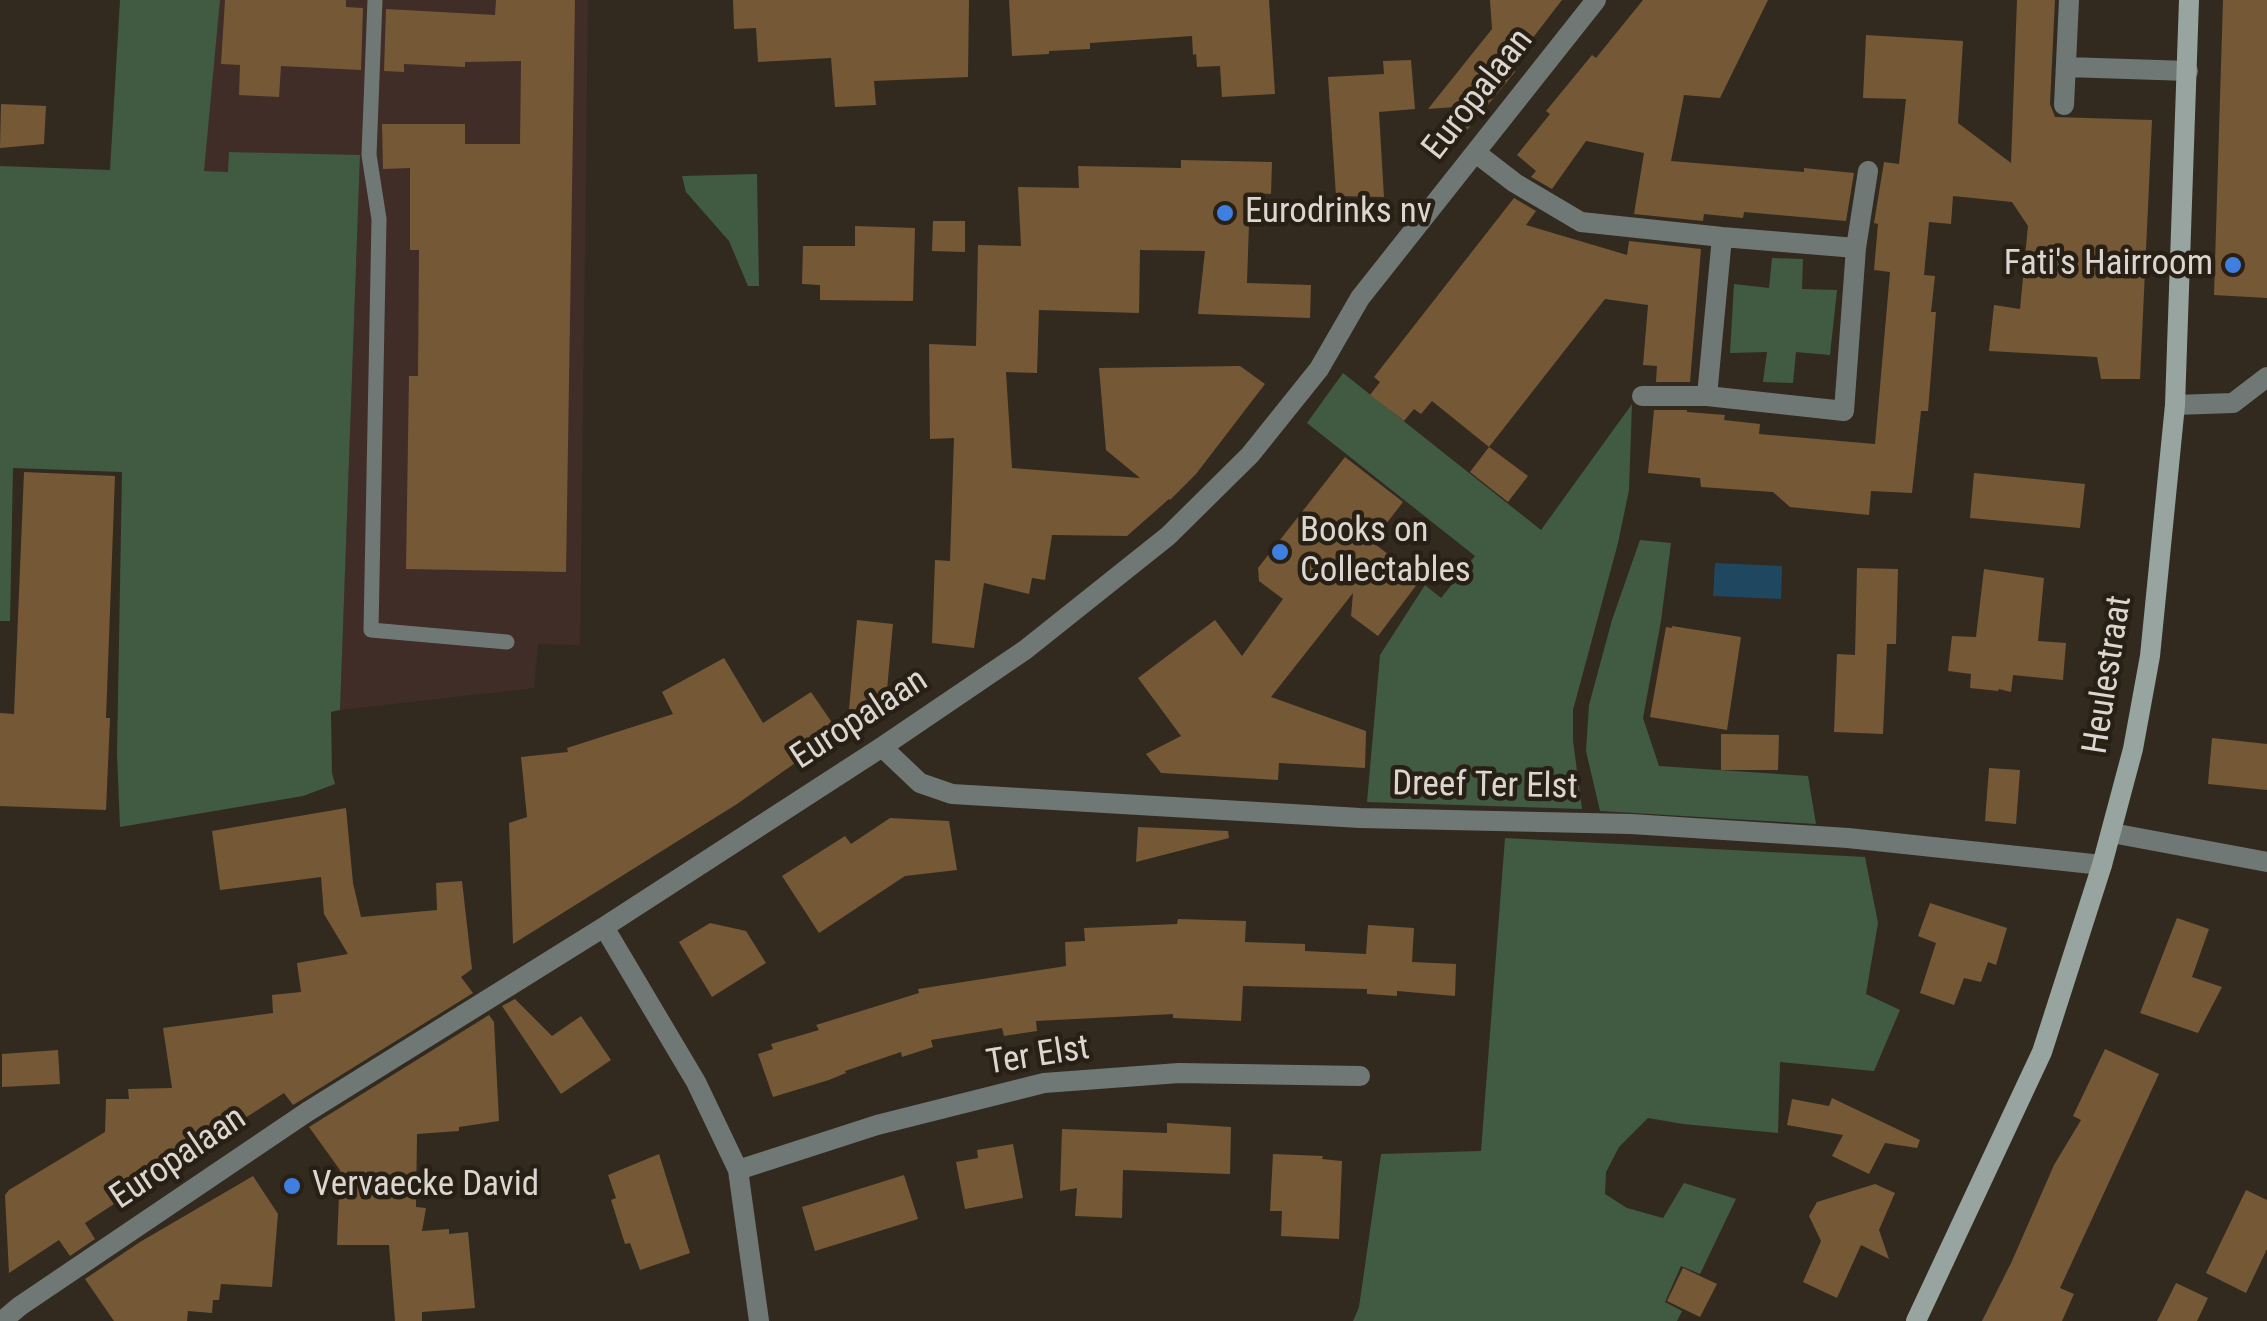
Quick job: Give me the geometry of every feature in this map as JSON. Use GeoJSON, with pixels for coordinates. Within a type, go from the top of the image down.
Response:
{"type":"FeatureCollection","features":[{"type":"Feature","properties":{"kind":"street","name":"Europalaan"},"geometry":{"type":"LineString","coordinates":[[2,1321],[306,1112],[604,927],[882,747],[1026,650],[1168,536],[1236,469],[1319,369],[1360,298],[1596,0]]}},
{"type":"Feature","properties":{"kind":"street"},"geometry":{"type":"LineString","coordinates":[[2064,105],[2068,0]]}},
{"type":"Feature","properties":{"kind":"street","name":"Heulestraat"},"geometry":{"type":"LineString","coordinates":[[1916,1321],[2042,1052],[2112,833],[2133,750],[2150,656],[2175,405],[2189,0]]}},
{"type":"Feature","properties":{"kind":"street"},"geometry":{"type":"LineString","coordinates":[[2067,66],[2188,71]]}},
{"type":"Feature","properties":{"kind":"street"},"geometry":{"type":"LineString","coordinates":[[1476,153],[1515,184],[1580,222],[1856,248]]}},
{"type":"Feature","properties":{"kind":"street"},"geometry":{"type":"LineString","coordinates":[[1642,396],[1708,396],[1844,411],[1856,248],[1868,171]]}},
{"type":"Feature","properties":{"kind":"street"},"geometry":{"type":"LineString","coordinates":[[1708,396],[1722,238]]}},
{"type":"Feature","properties":{"kind":"street"},"geometry":{"type":"LineString","coordinates":[[2175,405],[2233,403],[2267,377]]}},
{"type":"Feature","properties":{"kind":"street","name":"Dreef Ter Elst"},"geometry":{"type":"LineString","coordinates":[[882,747],[920,783],[952,794],[1360,818],[1631,824],[1848,838],[2102,865]]}},
{"type":"Feature","properties":{"kind":"street"},"geometry":{"type":"LineString","coordinates":[[2112,833],[2267,862]]}},
{"type":"Feature","properties":{"kind":"street"},"geometry":{"type":"LineString","coordinates":[[604,927],[696,1082],[738,1170],[759,1321]]}},
{"type":"Feature","properties":{"kind":"street","name":"Ter Elst"},"geometry":{"type":"LineString","coordinates":[[738,1170],[877,1125],[1044,1083],[1178,1073],[1360,1076]]}},
{"type":"Feature","properties":{"kind":"lane"},"geometry":{"type":"LineString","coordinates":[[376,0],[369,156],[379,219],[371,630],[507,642]]}},
{"type":"Feature","properties":{"kind":"shaded area"},"geometry":{"type":"Polygon","coordinates":[[[220,0],[588,0],[580,645],[538,644],[534,688],[340,710],[360,156],[230,152],[228,172],[203,171],[220,0]]]}},
{"type":"Feature","properties":{"kind":"green space"},"geometry":{"type":"Polygon","coordinates":[[[120,0],[220,0],[204,171],[228,172],[229,152],[360,155],[340,710],[331,712],[335,784],[303,796],[120,827],[117,754],[122,472],[13,468],[10,621],[0,621],[0,166],[110,170],[120,0]]]}},
{"type":"Feature","properties":{"kind":"green space"},"geometry":{"type":"Polygon","coordinates":[[[757,174],[759,286],[748,286],[729,241],[686,192],[682,176],[757,174]]]}},
{"type":"Feature","properties":{"kind":"green space"},"geometry":{"type":"Polygon","coordinates":[[[1772,258],[1803,259],[1802,289],[1837,290],[1830,355],[1796,352],[1793,383],[1763,382],[1767,352],[1730,353],[1734,284],[1769,288],[1772,258]]]}},
{"type":"Feature","properties":{"kind":"green space"},"geometry":{"type":"Polygon","coordinates":[[[1343,373],[1541,530],[1632,404],[1629,490],[1573,710],[1582,809],[1367,802],[1380,655],[1425,585],[1441,598],[1475,556],[1307,423],[1343,373]]]}},
{"type":"Feature","properties":{"kind":"green space"},"geometry":{"type":"Polygon","coordinates":[[[1640,540],[1671,543],[1643,718],[1659,766],[1808,776],[1816,824],[1600,811],[1586,751],[1589,705],[1612,620],[1640,540]]]}},
{"type":"Feature","properties":{"kind":"green space"},"geometry":{"type":"Polygon","coordinates":[[[1505,838],[1865,857],[1878,923],[1866,994],[1900,1010],[1874,1071],[1780,1062],[1778,1133],[1648,1118],[1619,1147],[1606,1172],[1605,1194],[1627,1208],[1663,1218],[1684,1183],[1736,1199],[1700,1274],[1681,1266],[1665,1302],[1682,1311],[1677,1321],[1353,1321],[1359,1307],[1381,1154],[1481,1151],[1505,838]]]}},
{"type":"Feature","properties":{"kind":"water"},"geometry":{"type":"Polygon","coordinates":[[[1715,563],[1782,566],[1781,599],[1713,596],[1715,563]]]}},
{"type":"Feature","properties":{"kind":"building"},"geometry":{"type":"Polygon","coordinates":[[[225,0],[346,0],[346,7],[363,8],[361,70],[281,66],[279,97],[239,95],[240,65],[221,64],[225,0]]]}},
{"type":"Feature","properties":{"kind":"building"},"geometry":{"type":"Polygon","coordinates":[[[496,0],[575,0],[566,572],[406,569],[409,376],[418,376],[419,250],[410,250],[410,168],[383,169],[382,124],[465,124],[465,144],[520,144],[521,61],[465,62],[465,67],[404,64],[404,72],[384,71],[386,9],[495,15],[496,0]]]}},
{"type":"Feature","properties":{"kind":"building"},"geometry":{"type":"Polygon","coordinates":[[[733,0],[969,0],[968,77],[874,81],[876,105],[835,107],[831,58],[758,62],[756,28],[734,29],[733,0]]]}},
{"type":"Feature","properties":{"kind":"building"},"geometry":{"type":"Polygon","coordinates":[[[1009,0],[1269,0],[1275,94],[1222,97],[1220,66],[1197,67],[1192,36],[1090,43],[1090,49],[1012,56],[1009,0]]]}},
{"type":"Feature","properties":{"kind":"building"},"geometry":{"type":"Polygon","coordinates":[[[1490,0],[1562,0],[1515,61],[1515,72],[1457,142],[1455,107],[1428,109],[1492,29],[1490,0]]]}},
{"type":"Feature","properties":{"kind":"building"},"geometry":{"type":"Polygon","coordinates":[[[1643,0],[1768,0],[1720,98],[1684,95],[1671,161],[1854,173],[1846,221],[1744,212],[1743,218],[1704,214],[1703,221],[1634,214],[1644,153],[1586,141],[1552,189],[1531,177],[1536,171],[1517,155],[1550,114],[1546,111],[1643,0]]]}},
{"type":"Feature","properties":{"kind":"building"},"geometry":{"type":"Polygon","coordinates":[[[2017,0],[2055,0],[2050,104],[2055,117],[2152,120],[2140,379],[2101,379],[2097,357],[1989,351],[1994,305],[2020,309],[2028,226],[2012,202],[1953,196],[1951,224],[1929,222],[1924,275],[1935,276],[1931,312],[1936,312],[1928,411],[1921,411],[1912,493],[1871,491],[1869,515],[1790,507],[1773,492],[1701,487],[1700,478],[1648,473],[1654,410],[1725,415],[1724,420],[1760,424],[1759,434],[1875,444],[1890,272],[1874,270],[1878,224],[1874,223],[1884,162],[1899,164],[1906,99],[1863,98],[1866,35],[1963,41],[1958,123],[2011,163],[2017,0]]]}},
{"type":"Feature","properties":{"kind":"building"},"geometry":{"type":"Polygon","coordinates":[[[2223,0],[2267,0],[2267,298],[2214,295],[2223,0]]]}},
{"type":"Feature","properties":{"kind":"building"},"geometry":{"type":"Polygon","coordinates":[[[1411,60],[1415,109],[1379,112],[1384,197],[1336,196],[1328,77],[1384,74],[1383,61],[1411,60]]]}},
{"type":"Feature","properties":{"kind":"building"},"geometry":{"type":"Polygon","coordinates":[[[1,104],[46,106],[44,144],[0,148],[1,104]]]}},
{"type":"Feature","properties":{"kind":"building"},"geometry":{"type":"Polygon","coordinates":[[[1181,160],[1272,162],[1271,194],[1250,193],[1247,283],[1311,285],[1310,318],[1198,314],[1205,251],[1140,250],[1139,313],[1039,310],[1037,373],[1006,372],[1012,468],[1140,478],[1106,450],[1099,368],[1240,366],[1265,384],[1196,474],[1127,536],[1052,535],[1045,580],[1032,578],[1029,594],[984,583],[974,648],[932,643],[935,560],[950,561],[954,438],[930,439],[929,344],[976,346],[978,245],[1021,246],[1018,187],[1079,188],[1078,166],[1181,168],[1181,160]]]}},
{"type":"Feature","properties":{"kind":"building"},"geometry":{"type":"Polygon","coordinates":[[[1514,198],[1536,211],[1526,225],[1627,255],[1629,241],[1701,249],[1690,382],[1656,382],[1657,366],[1643,365],[1648,305],[1605,299],[1489,447],[1432,401],[1421,414],[1414,409],[1404,421],[1370,395],[1380,382],[1374,377],[1514,198]]]}},
{"type":"Feature","properties":{"kind":"building"},"geometry":{"type":"Polygon","coordinates":[[[933,221],[965,221],[965,252],[932,251],[933,221]]]}},
{"type":"Feature","properties":{"kind":"building"},"geometry":{"type":"Polygon","coordinates":[[[855,226],[915,228],[913,301],[820,300],[820,285],[802,284],[803,246],[855,246],[855,226]]]}},
{"type":"Feature","properties":{"kind":"building"},"geometry":{"type":"Polygon","coordinates":[[[1489,447],[1528,476],[1508,502],[1470,472],[1489,447]]]}},
{"type":"Feature","properties":{"kind":"building"},"geometry":{"type":"Polygon","coordinates":[[[1345,457],[1403,502],[1372,542],[1421,579],[1378,636],[1351,616],[1353,593],[1271,697],[1366,731],[1365,768],[1279,763],[1278,780],[1161,773],[1146,754],[1181,736],[1138,678],[1215,620],[1242,656],[1283,599],[1259,581],[1258,568],[1345,457]]]}},
{"type":"Feature","properties":{"kind":"building"},"geometry":{"type":"Polygon","coordinates":[[[24,472],[115,476],[106,810],[0,806],[0,713],[14,714],[24,472]]]}},
{"type":"Feature","properties":{"kind":"building"},"geometry":{"type":"Polygon","coordinates":[[[1974,473],[2085,484],[2080,528],[1970,518],[1974,473]]]}},
{"type":"Feature","properties":{"kind":"building"},"geometry":{"type":"Polygon","coordinates":[[[1857,568],[1898,569],[1896,644],[1887,644],[1883,734],[1834,732],[1837,654],[1855,655],[1857,568]]]}},
{"type":"Feature","properties":{"kind":"building"},"geometry":{"type":"Polygon","coordinates":[[[1984,569],[2044,578],[2038,641],[2066,643],[2063,680],[2013,675],[2011,692],[1998,691],[1970,688],[1971,674],[1948,671],[1952,636],[1976,637],[1984,569]]]}},
{"type":"Feature","properties":{"kind":"building"},"geometry":{"type":"Polygon","coordinates":[[[857,620],[893,624],[885,712],[849,709],[857,620]]]}},
{"type":"Feature","properties":{"kind":"building"},"geometry":{"type":"Polygon","coordinates":[[[1666,627],[1741,637],[1727,730],[1650,717],[1666,627]]]}},
{"type":"Feature","properties":{"kind":"building"},"geometry":{"type":"Polygon","coordinates":[[[724,658],[763,723],[811,692],[835,727],[821,737],[825,742],[737,804],[513,944],[509,823],[527,817],[521,757],[568,752],[567,748],[673,714],[662,692],[724,658]]]}},
{"type":"Feature","properties":{"kind":"building"},"geometry":{"type":"Polygon","coordinates":[[[1721,734],[1779,735],[1778,770],[1721,770],[1721,734]]]}},
{"type":"Feature","properties":{"kind":"building"},"geometry":{"type":"Polygon","coordinates":[[[2212,738],[2267,744],[2267,790],[2208,784],[2212,738]]]}},
{"type":"Feature","properties":{"kind":"building"},"geometry":{"type":"Polygon","coordinates":[[[1989,768],[2020,770],[2016,824],[1985,821],[1989,768]]]}},
{"type":"Feature","properties":{"kind":"building"},"geometry":{"type":"Polygon","coordinates":[[[346,808],[353,883],[361,917],[437,910],[436,883],[462,881],[472,969],[461,977],[473,993],[293,1105],[284,1093],[259,1109],[85,1223],[95,1239],[70,1256],[59,1240],[9,1273],[5,1195],[105,1132],[106,1099],[129,1099],[128,1089],[172,1088],[163,1028],[273,1013],[272,995],[301,992],[297,963],[348,954],[324,914],[321,877],[220,890],[212,831],[346,808]]]}},
{"type":"Feature","properties":{"kind":"building"},"geometry":{"type":"Polygon","coordinates":[[[890,818],[949,821],[957,870],[905,876],[819,933],[782,876],[845,836],[851,844],[890,818]]]}},
{"type":"Feature","properties":{"kind":"building"},"geometry":{"type":"Polygon","coordinates":[[[1138,827],[1228,831],[1229,838],[1136,862],[1138,827]]]}},
{"type":"Feature","properties":{"kind":"building"},"geometry":{"type":"Polygon","coordinates":[[[1930,903],[2007,928],[1996,965],[1988,962],[1981,982],[1964,978],[1954,1005],[1920,993],[1936,943],[1918,936],[1930,903]]]}},
{"type":"Feature","properties":{"kind":"building"},"geometry":{"type":"Polygon","coordinates":[[[2177,918],[2209,929],[2192,977],[2222,987],[2198,1033],[2140,1013],[2177,918]]]}},
{"type":"Feature","properties":{"kind":"building"},"geometry":{"type":"Polygon","coordinates":[[[1178,919],[1246,921],[1245,942],[1305,944],[1305,951],[1366,954],[1368,925],[1414,928],[1412,962],[1456,964],[1455,996],[1243,986],[1241,1021],[1173,1018],[1173,1014],[1036,1021],[1037,1031],[1004,1036],[1002,1028],[931,1040],[933,1047],[902,1057],[901,1052],[773,1097],[758,1054],[773,1049],[771,1044],[819,1030],[816,1025],[919,993],[918,989],[1066,966],[1065,942],[1085,941],[1084,928],[1177,924],[1178,919]]]}},
{"type":"Feature","properties":{"kind":"building"},"geometry":{"type":"Polygon","coordinates":[[[710,923],[746,931],[766,963],[712,997],[679,942],[710,923]]]}},
{"type":"Feature","properties":{"kind":"building"},"geometry":{"type":"Polygon","coordinates":[[[515,999],[552,1036],[581,1016],[611,1060],[561,1094],[502,1006],[515,999]]]}},
{"type":"Feature","properties":{"kind":"building"},"geometry":{"type":"Polygon","coordinates":[[[489,1015],[494,1022],[499,1121],[459,1127],[459,1131],[417,1134],[416,1207],[426,1208],[422,1231],[468,1232],[475,1308],[422,1312],[422,1321],[395,1321],[389,1245],[337,1245],[340,1170],[309,1127],[489,1015]]]}},
{"type":"Feature","properties":{"kind":"building"},"geometry":{"type":"Polygon","coordinates":[[[2105,1049],[2159,1074],[2060,1288],[2074,1294],[2062,1321],[1982,1321],[2054,1165],[2081,1120],[2073,1116],[2105,1049]]]}},
{"type":"Feature","properties":{"kind":"building"},"geometry":{"type":"Polygon","coordinates":[[[58,1050],[60,1084],[2,1087],[2,1054],[58,1050]]]}},
{"type":"Feature","properties":{"kind":"building"},"geometry":{"type":"Polygon","coordinates":[[[1832,1098],[1920,1140],[1917,1148],[1885,1143],[1869,1174],[1832,1156],[1843,1135],[1787,1125],[1792,1099],[1829,1106],[1832,1098]]]}},
{"type":"Feature","properties":{"kind":"building"},"geometry":{"type":"Polygon","coordinates":[[[1167,1123],[1231,1127],[1230,1174],[1123,1170],[1122,1218],[1075,1216],[1077,1188],[1060,1191],[1062,1129],[1167,1133],[1167,1123]]]}},
{"type":"Feature","properties":{"kind":"building"},"geometry":{"type":"Polygon","coordinates":[[[1013,1144],[1023,1198],[965,1209],[956,1162],[978,1158],[977,1150],[1013,1144]]]}},
{"type":"Feature","properties":{"kind":"building"},"geometry":{"type":"Polygon","coordinates":[[[659,1154],[690,1253],[640,1270],[630,1243],[625,1244],[611,1200],[616,1198],[608,1175],[659,1154]]]}},
{"type":"Feature","properties":{"kind":"building"},"geometry":{"type":"Polygon","coordinates":[[[1273,1154],[1323,1156],[1322,1159],[1342,1161],[1339,1239],[1281,1236],[1282,1211],[1270,1211],[1273,1154]]]}},
{"type":"Feature","properties":{"kind":"building"},"geometry":{"type":"Polygon","coordinates":[[[904,1175],[918,1219],[815,1251],[802,1207],[904,1175]]]}},
{"type":"Feature","properties":{"kind":"building"},"geometry":{"type":"Polygon","coordinates":[[[253,1176],[278,1214],[272,1287],[221,1284],[212,1313],[188,1311],[187,1321],[114,1321],[85,1279],[253,1176]]]}},
{"type":"Feature","properties":{"kind":"building"},"geometry":{"type":"Polygon","coordinates":[[[1875,1184],[1895,1193],[1879,1230],[1889,1259],[1861,1245],[1837,1298],[1803,1282],[1821,1241],[1809,1216],[1817,1202],[1875,1184]]]}},
{"type":"Feature","properties":{"kind":"building"},"geometry":{"type":"Polygon","coordinates":[[[2246,1190],[2267,1200],[2267,1249],[2246,1293],[2206,1273],[2246,1190]]]}},
{"type":"Feature","properties":{"kind":"building"},"geometry":{"type":"Polygon","coordinates":[[[1683,1268],[1717,1284],[1700,1317],[1667,1301],[1683,1268]]]}},
{"type":"Feature","properties":{"kind":"building"},"geometry":{"type":"Polygon","coordinates":[[[2176,1283],[2208,1298],[2197,1321],[2157,1321],[2176,1283]]]}},
{"type":"Feature","properties":{"kind":"place","name":"Eurodrinks nv"},"geometry":{"type":"Point","coordinates":[1225,213]}},
{"type":"Feature","properties":{"kind":"place","name":"Fati's Hairroom"},"geometry":{"type":"Point","coordinates":[2233,265]}},
{"type":"Feature","properties":{"kind":"place","name":"Books on Collectables"},"geometry":{"type":"Point","coordinates":[1280,552]}},
{"type":"Feature","properties":{"kind":"place","name":"Vervaecke David"},"geometry":{"type":"Point","coordinates":[292,1186]}}]}
